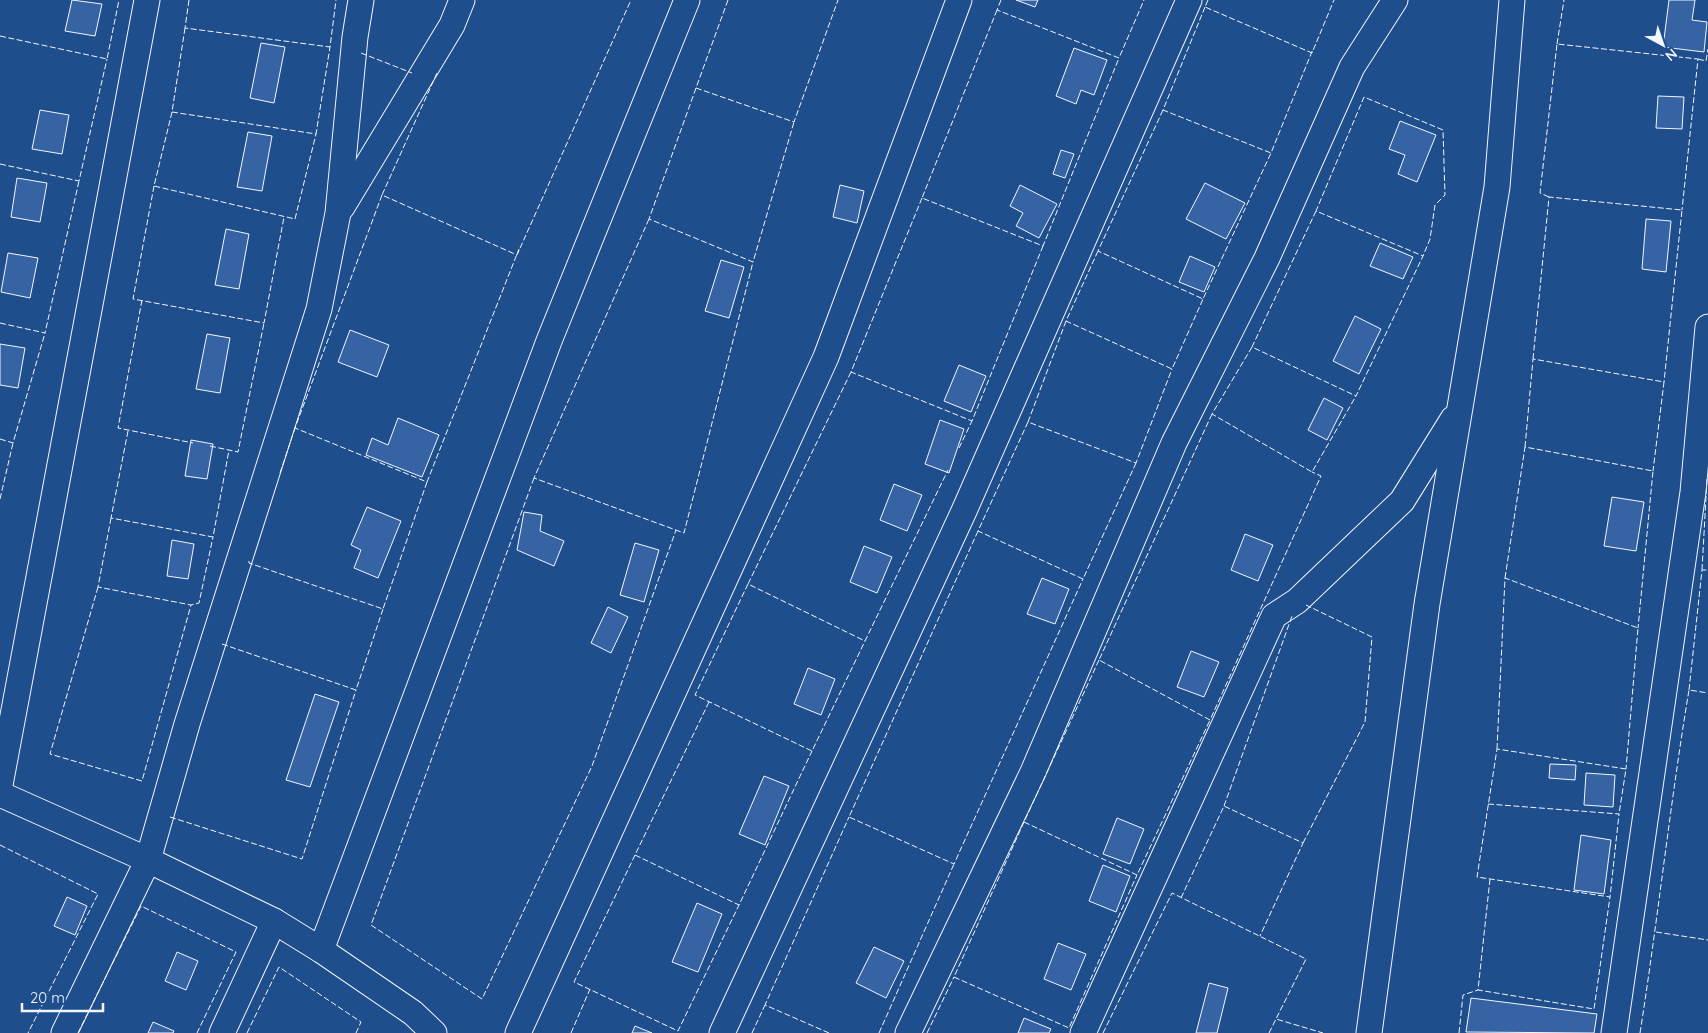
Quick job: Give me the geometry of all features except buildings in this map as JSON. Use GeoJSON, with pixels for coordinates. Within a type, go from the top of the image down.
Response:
{"type":"FeatureCollection","features":[{"type":"Feature","properties":{"kind":"street"},"geometry":{"type":"LineString","coordinates":[[0,785],[147,0]]}},
{"type":"Feature","properties":{"kind":"street"},"geometry":{"type":"LineString","coordinates":[[64,1033],[148,860],[187,724],[319,309],[338,213],[355,37],[361,0]]}},
{"type":"Feature","properties":{"kind":"street"},"geometry":{"type":"LineString","coordinates":[[338,213],[452,25],[462,0]]}},
{"type":"Feature","properties":{"kind":"street"},"geometry":{"type":"LineString","coordinates":[[321,950],[549,341],[688,0]]}},
{"type":"Feature","properties":{"kind":"street"},"geometry":{"type":"LineString","coordinates":[[518,1033],[826,357],[959,0]]}},
{"type":"Feature","properties":{"kind":"street"},"geometry":{"type":"LineString","coordinates":[[722,1033],[964,511],[1189,0]]}},
{"type":"Feature","properties":{"kind":"street"},"geometry":{"type":"LineString","coordinates":[[908,1033],[1033,772],[1174,443],[1266,258],[1352,67],[1395,0]]}},
{"type":"Feature","properties":{"kind":"street"},"geometry":{"type":"LineString","coordinates":[[1369,1033],[1427,604],[1497,187],[1512,0]]}},
{"type":"Feature","properties":{"kind":"street"},"geometry":{"type":"LineString","coordinates":[[1614,1033],[1693,492],[1708,327]]}},
{"type":"Feature","properties":{"kind":"street"},"geometry":{"type":"LineString","coordinates":[[1083,1033],[1274,616],[1297,601],[1402,501],[1460,408]]}},
{"type":"Feature","properties":{"kind":"street"},"geometry":{"type":"LineString","coordinates":[[0,794],[148,860],[274,921],[321,950],[408,1023],[434,1033]]}},
{"type":"Feature","properties":{"kind":"street"},"geometry":{"type":"LineString","coordinates":[[222,1033],[274,921]]}},
{"type":"Feature","properties":{"kind":"fence"},"geometry":{"type":"LineString","coordinates":[[0,36],[107,59],[119,0]]}},
{"type":"Feature","properties":{"kind":"fence"},"geometry":{"type":"LineString","coordinates":[[189,0],[185,28],[330,47],[336,0]]}},
{"type":"Feature","properties":{"kind":"fence"},"geometry":{"type":"LineString","coordinates":[[437,73],[382,195],[517,255],[631,0]]}},
{"type":"Feature","properties":{"kind":"fence"},"geometry":{"type":"LineString","coordinates":[[728,0],[696,88],[794,122],[838,0]]}},
{"type":"Feature","properties":{"kind":"fence"},"geometry":{"type":"LineString","coordinates":[[1001,0],[997,10],[1119,58],[1144,0]]}},
{"type":"Feature","properties":{"kind":"fence"},"geometry":{"type":"LineString","coordinates":[[1208,0],[1205,7],[1312,53],[1334,0]]}},
{"type":"Feature","properties":{"kind":"fence"},"geometry":{"type":"LineString","coordinates":[[1557,44],[1564,0]]}},
{"type":"Feature","properties":{"kind":"fence"},"geometry":{"type":"LineString","coordinates":[[1205,7],[1163,110],[1271,153],[1313,49]]}},
{"type":"Feature","properties":{"kind":"fence"},"geometry":{"type":"LineString","coordinates":[[997,10],[922,198],[1043,246],[1119,58]]}},
{"type":"Feature","properties":{"kind":"fence"},"geometry":{"type":"LineString","coordinates":[[185,28],[172,112],[316,134],[330,47]]}},
{"type":"Feature","properties":{"kind":"fence"},"geometry":{"type":"LineString","coordinates":[[1549,197],[1540,193],[1557,44],[1698,59],[1682,210]]}},
{"type":"Feature","properties":{"kind":"fence"},"geometry":{"type":"LineString","coordinates":[[1698,59],[1706,61],[1708,49]]}},
{"type":"Feature","properties":{"kind":"fence"},"geometry":{"type":"LineString","coordinates":[[361,53],[412,73]]}},
{"type":"Feature","properties":{"kind":"fence"},"geometry":{"type":"LineString","coordinates":[[0,164],[79,181],[107,59]]}},
{"type":"Feature","properties":{"kind":"fence"},"geometry":{"type":"LineString","coordinates":[[696,88],[649,219],[753,262],[794,122]]}},
{"type":"Feature","properties":{"kind":"fence"},"geometry":{"type":"LineString","coordinates":[[1316,211],[1252,347],[1356,396],[1423,256],[1430,239],[1435,205],[1445,195],[1443,130],[1364,97],[1316,211],[1423,256]]}},
{"type":"Feature","properties":{"kind":"fence"},"geometry":{"type":"LineString","coordinates":[[1163,110],[1098,251],[1203,299],[1271,153]]}},
{"type":"Feature","properties":{"kind":"fence"},"geometry":{"type":"LineString","coordinates":[[172,112],[154,186],[295,219],[316,134]]}},
{"type":"Feature","properties":{"kind":"fence"},"geometry":{"type":"LineString","coordinates":[[0,323],[45,333],[79,181]]}},
{"type":"Feature","properties":{"kind":"fence"},"geometry":{"type":"LineString","coordinates":[[154,186],[133,299],[264,323],[284,217]]}},
{"type":"Feature","properties":{"kind":"fence"},"geometry":{"type":"LineString","coordinates":[[382,195],[295,428],[427,482],[519,249]]}},
{"type":"Feature","properties":{"kind":"fence"},"geometry":{"type":"LineString","coordinates":[[1533,359],[1549,197],[1682,210],[1664,382]]}},
{"type":"Feature","properties":{"kind":"fence"},"geometry":{"type":"LineString","coordinates":[[922,198],[851,372],[972,421],[1043,246]]}},
{"type":"Feature","properties":{"kind":"fence"},"geometry":{"type":"LineString","coordinates":[[649,219],[534,478],[684,533],[753,262]]}},
{"type":"Feature","properties":{"kind":"fence"},"geometry":{"type":"LineString","coordinates":[[1098,251],[1066,321],[1172,369],[1203,299]]}},
{"type":"Feature","properties":{"kind":"fence"},"geometry":{"type":"LineString","coordinates":[[142,300],[118,428],[193,443]]}},
{"type":"Feature","properties":{"kind":"fence"},"geometry":{"type":"LineString","coordinates":[[1066,321],[1028,422],[1136,463],[1172,369]]}},
{"type":"Feature","properties":{"kind":"fence"},"geometry":{"type":"LineString","coordinates":[[210,446],[238,452],[264,323]]}},
{"type":"Feature","properties":{"kind":"fence"},"geometry":{"type":"LineString","coordinates":[[0,439],[13,443],[45,333]]}},
{"type":"Feature","properties":{"kind":"fence"},"geometry":{"type":"LineString","coordinates":[[1252,347],[1212,414],[1312,472],[1356,396]]}},
{"type":"Feature","properties":{"kind":"fence"},"geometry":{"type":"LineString","coordinates":[[1525,447],[1533,359],[1664,382],[1653,471]]}},
{"type":"Feature","properties":{"kind":"fence"},"geometry":{"type":"LineString","coordinates":[[851,372],[748,584],[865,641],[948,470]]}},
{"type":"Feature","properties":{"kind":"fence"},"geometry":{"type":"LineString","coordinates":[[1212,414],[1099,660],[1210,720],[1321,476],[1312,472]]}},
{"type":"Feature","properties":{"kind":"fence"},"geometry":{"type":"LineString","coordinates":[[959,448],[972,421]]}},
{"type":"Feature","properties":{"kind":"fence"},"geometry":{"type":"LineString","coordinates":[[1028,422],[978,531],[1083,579],[1136,463]]}},
{"type":"Feature","properties":{"kind":"fence"},"geometry":{"type":"LineString","coordinates":[[280,473],[295,428]]}},
{"type":"Feature","properties":{"kind":"fence"},"geometry":{"type":"LineString","coordinates":[[128,431],[111,518],[213,537],[229,450]]}},
{"type":"Feature","properties":{"kind":"fence"},"geometry":{"type":"LineString","coordinates":[[0,499],[13,443]]}},
{"type":"Feature","properties":{"kind":"fence"},"geometry":{"type":"LineString","coordinates":[[1505,578],[1525,447],[1653,471],[1638,628]]}},
{"type":"Feature","properties":{"kind":"fence"},"geometry":{"type":"LineString","coordinates":[[534,478],[371,925],[482,999],[592,766],[676,530]]}},
{"type":"Feature","properties":{"kind":"fence"},"geometry":{"type":"LineString","coordinates":[[1702,570],[1707,479]]}},
{"type":"Feature","properties":{"kind":"fence"},"geometry":{"type":"LineString","coordinates":[[249,561],[249,563],[383,609],[427,482]]}},
{"type":"Feature","properties":{"kind":"fence"},"geometry":{"type":"LineString","coordinates":[[111,518],[98,587],[191,605],[199,603],[213,537]]}},
{"type":"Feature","properties":{"kind":"fence"},"geometry":{"type":"LineString","coordinates":[[978,531],[849,817],[954,864],[1083,579]]}},
{"type":"Feature","properties":{"kind":"fence"},"geometry":{"type":"LineString","coordinates":[[1689,690],[1702,570],[1708,570]]}},
{"type":"Feature","properties":{"kind":"fence"},"geometry":{"type":"LineString","coordinates":[[1497,749],[1505,578],[1638,628],[1626,769]]}},
{"type":"Feature","properties":{"kind":"fence"},"geometry":{"type":"LineString","coordinates":[[748,584],[695,695],[812,751],[865,641]]}},
{"type":"Feature","properties":{"kind":"fence"},"geometry":{"type":"LineString","coordinates":[[98,587],[50,754],[142,781],[191,605]]}},
{"type":"Feature","properties":{"kind":"fence"},"geometry":{"type":"LineString","coordinates":[[1303,843],[1365,722],[1372,637],[1306,605]]}},
{"type":"Feature","properties":{"kind":"fence"},"geometry":{"type":"LineString","coordinates":[[222,644],[356,690],[383,609]]}},
{"type":"Feature","properties":{"kind":"fence"},"geometry":{"type":"LineString","coordinates":[[1224,806],[1292,616]]}},
{"type":"Feature","properties":{"kind":"fence"},"geometry":{"type":"LineString","coordinates":[[1099,660],[1024,822],[1137,875],[1210,720]]}},
{"type":"Feature","properties":{"kind":"fence"},"geometry":{"type":"LineString","coordinates":[[170,817],[302,859],[356,690]]}},
{"type":"Feature","properties":{"kind":"fence"},"geometry":{"type":"LineString","coordinates":[[1640,1033],[1689,690],[1708,693]]}},
{"type":"Feature","properties":{"kind":"fence"},"geometry":{"type":"LineString","coordinates":[[709,702],[635,855],[739,905],[812,751]]}},
{"type":"Feature","properties":{"kind":"fence"},"geometry":{"type":"LineString","coordinates":[[1488,804],[1619,814],[1610,897],[1477,877],[1497,749],[1626,769],[1619,814]]}},
{"type":"Feature","properties":{"kind":"fence"},"geometry":{"type":"LineString","coordinates":[[1181,898],[1224,806],[1303,843],[1260,936]]}},
{"type":"Feature","properties":{"kind":"fence"},"geometry":{"type":"LineString","coordinates":[[829,1033],[765,1005],[849,817]]}},
{"type":"Feature","properties":{"kind":"fence"},"geometry":{"type":"LineString","coordinates":[[1024,822],[954,977],[1069,1028],[1137,875]]}},
{"type":"Feature","properties":{"kind":"fence"},"geometry":{"type":"LineString","coordinates":[[0,845],[98,894],[28,1033]]}},
{"type":"Feature","properties":{"kind":"fence"},"geometry":{"type":"LineString","coordinates":[[635,855],[574,982],[678,1031],[739,905]]}},
{"type":"Feature","properties":{"kind":"fence"},"geometry":{"type":"LineString","coordinates":[[879,1033],[954,864]]}},
{"type":"Feature","properties":{"kind":"fence"},"geometry":{"type":"LineString","coordinates":[[1490,879],[1478,990],[1594,1009],[1610,897]]}},
{"type":"Feature","properties":{"kind":"fence"},"geometry":{"type":"LineString","coordinates":[[1103,1033],[1172,893],[1306,959],[1276,1019]]}},
{"type":"Feature","properties":{"kind":"fence"},"geometry":{"type":"LineString","coordinates":[[78,1033],[141,906],[236,952],[197,1033]]}},
{"type":"Feature","properties":{"kind":"fence"},"geometry":{"type":"LineString","coordinates":[[1656,932],[1708,940]]}},
{"type":"Feature","properties":{"kind":"fence"},"geometry":{"type":"LineString","coordinates":[[247,1033],[279,967],[361,1022],[356,1033]]}},
{"type":"Feature","properties":{"kind":"fence"},"geometry":{"type":"LineString","coordinates":[[927,1033],[954,977]]}},
{"type":"Feature","properties":{"kind":"fence"},"geometry":{"type":"LineString","coordinates":[[571,1033],[590,989]]}},
{"type":"Feature","properties":{"kind":"fence"},"geometry":{"type":"LineString","coordinates":[[1459,1033],[1463,995],[1478,990]]}},
{"type":"Feature","properties":{"kind":"fence"},"geometry":{"type":"LineString","coordinates":[[752,1033],[765,1005]]}},
{"type":"Feature","properties":{"kind":"fence"},"geometry":{"type":"LineString","coordinates":[[1269,1033],[1276,1019],[1323,1033]]}}]}
